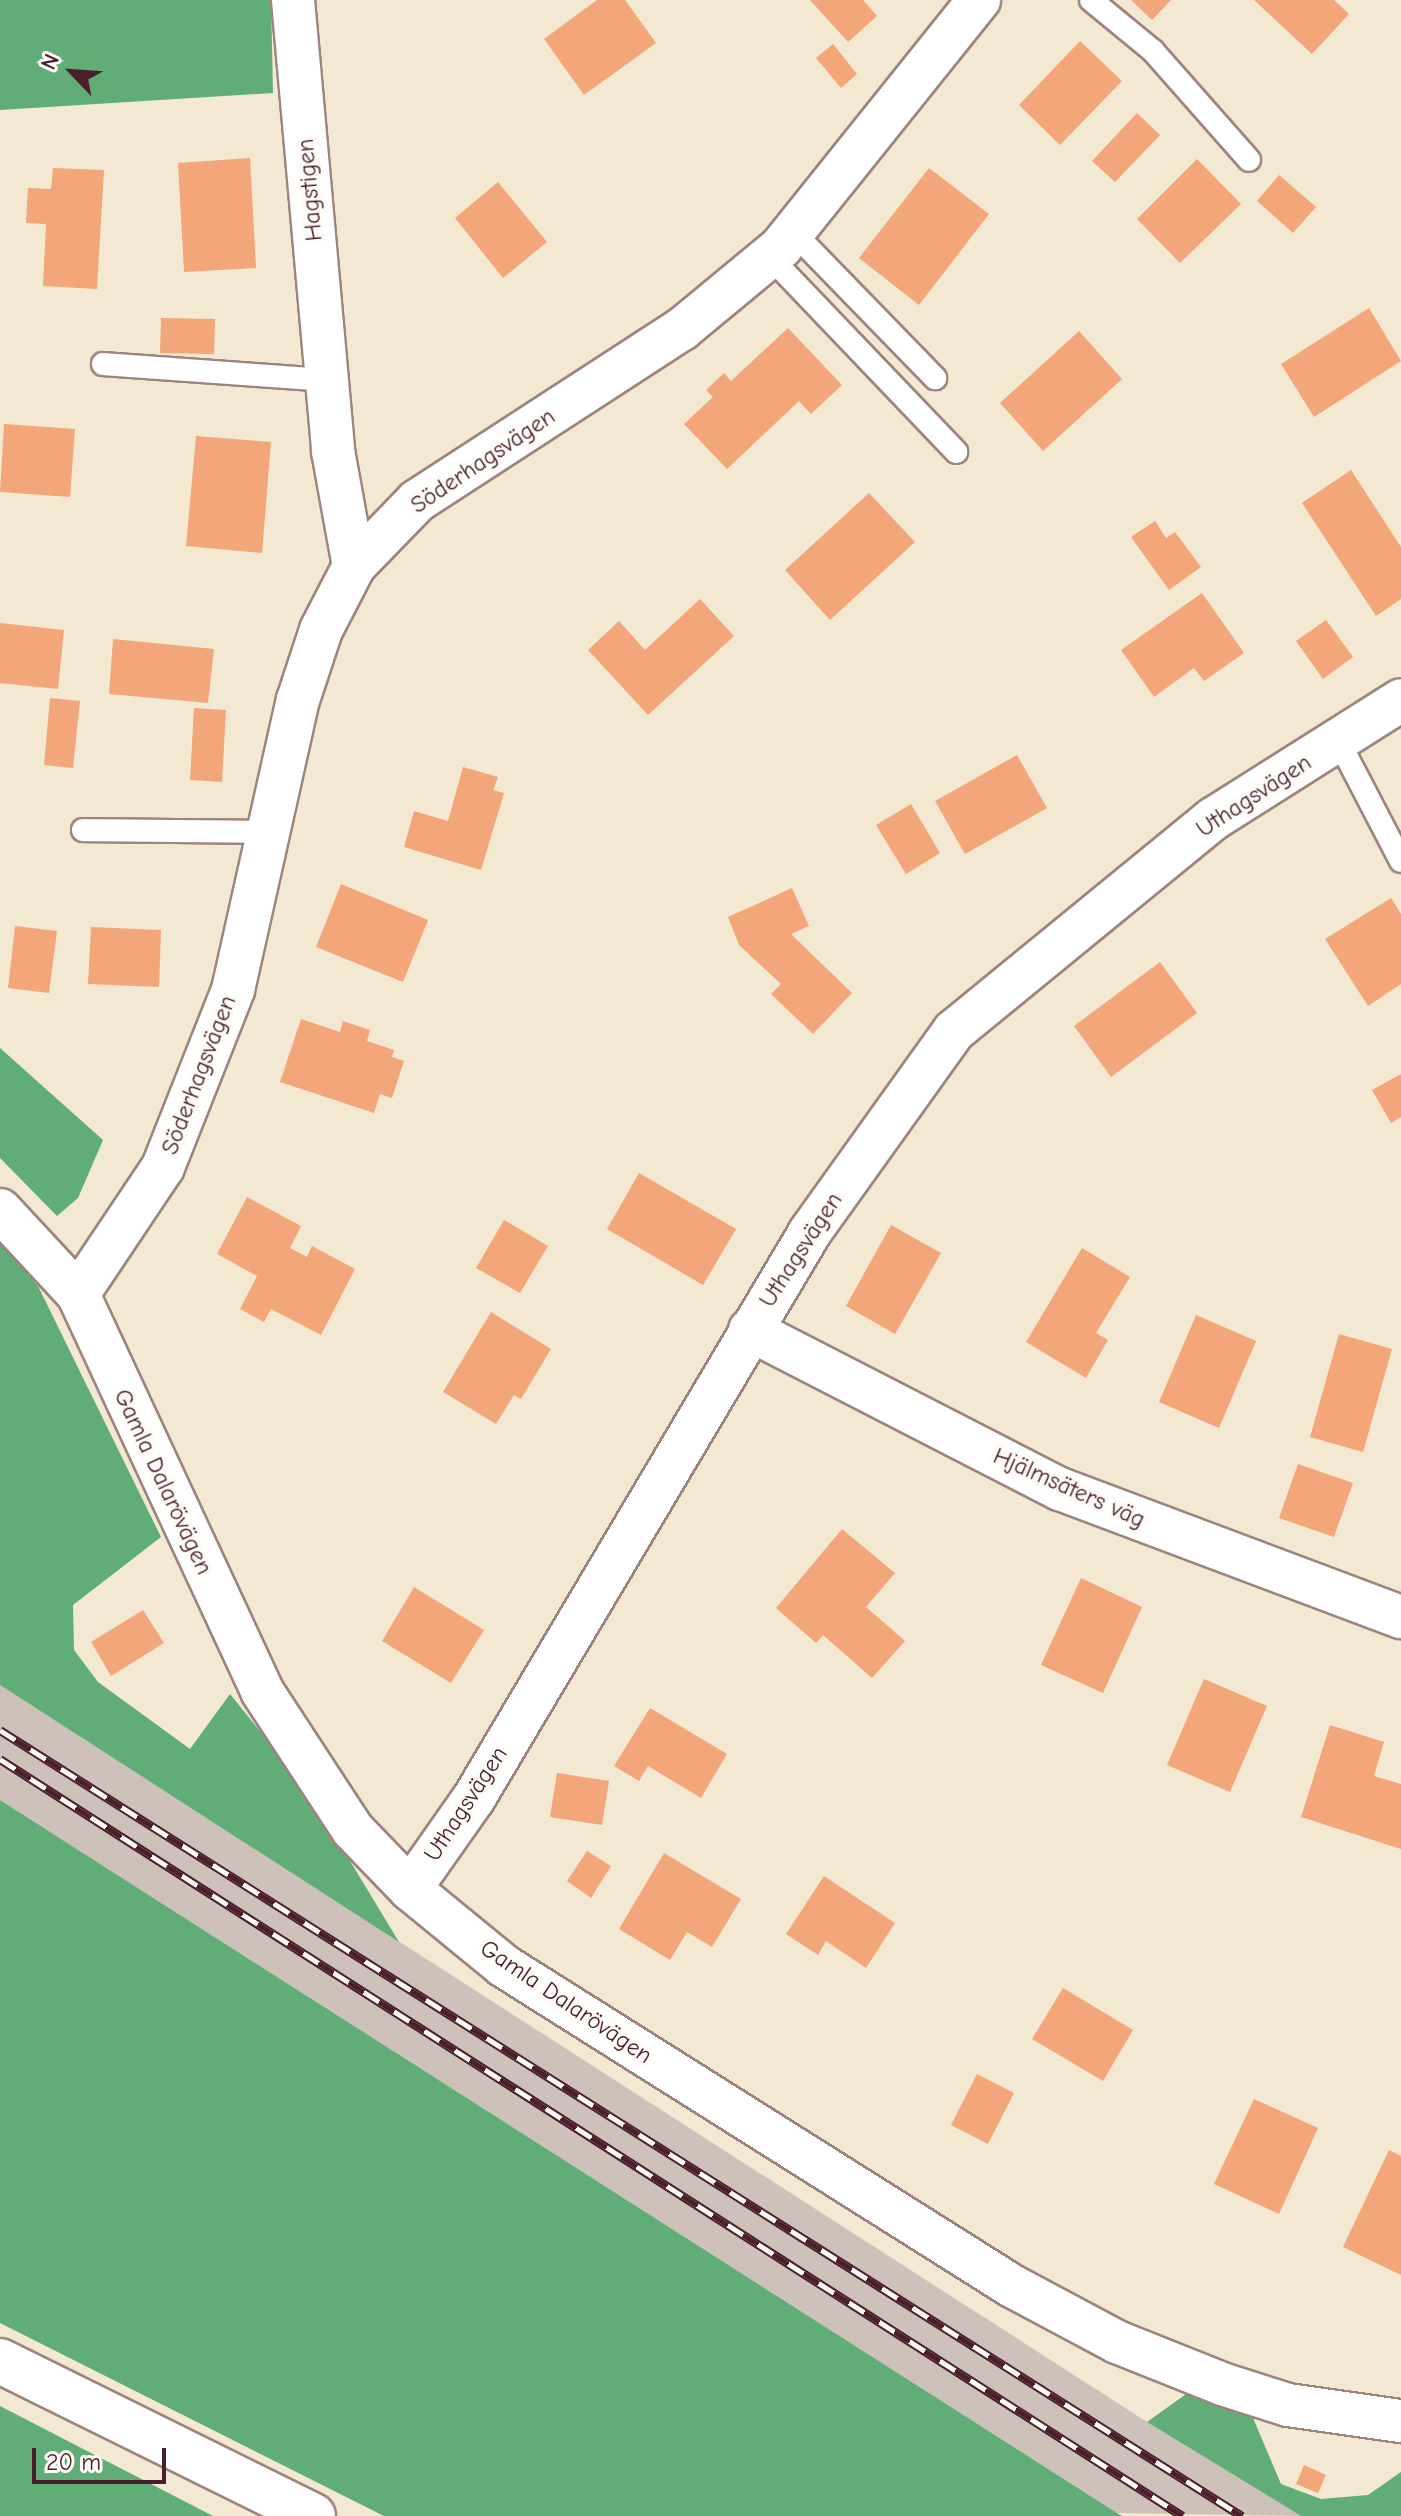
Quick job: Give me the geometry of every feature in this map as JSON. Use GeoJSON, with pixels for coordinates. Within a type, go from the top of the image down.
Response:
{"type":"FeatureCollection","features":[{"type":"Feature","properties":{"kind":"street","name":"Hagstigen"},"geometry":{"type":"LineString","coordinates":[[293,0],[327,380],[354,566]]}},
{"type":"Feature","properties":{"kind":"street","name":"Söderhagsvägen"},"geometry":{"type":"LineString","coordinates":[[78,1294],[163,1167],[233,990],[298,700],[321,630],[354,566],[417,501],[682,329],[781,244],[979,0]]}},
{"type":"Feature","properties":{"kind":"street","name":"Uthagsvägen"},"geometry":{"type":"LineString","coordinates":[[410,1889],[474,1798],[810,1232],[954,1031],[1213,819],[1401,700]]}},
{"type":"Feature","properties":{"kind":"street","name":"Gamla Dalarövägen"},"geometry":{"type":"LineString","coordinates":[[0,1210],[78,1294],[262,1691],[353,1830],[410,1889],[504,1966],[1012,2286],[1117,2342],[1225,2385],[1288,2405],[1401,2421]]}},
{"type":"Feature","properties":{"kind":"street","name":"Hjälmsäters väg"},"geometry":{"type":"LineString","coordinates":[[750,1330],[1060,1489],[1401,1617]]}},
{"type":"Feature","properties":{"kind":"street"},"geometry":{"type":"LineString","coordinates":[[0,2361],[313,2516]]}},
{"type":"Feature","properties":{"kind":"lane"},"geometry":{"type":"LineString","coordinates":[[1091,0],[1153,51],[1249,160]]}},
{"type":"Feature","properties":{"kind":"lane"},"geometry":{"type":"LineString","coordinates":[[781,244],[935,378]]}},
{"type":"Feature","properties":{"kind":"lane"},"geometry":{"type":"LineString","coordinates":[[781,244],[956,452]]}},
{"type":"Feature","properties":{"kind":"lane"},"geometry":{"type":"LineString","coordinates":[[103,364],[327,380]]}},
{"type":"Feature","properties":{"kind":"lane","name":"Uthagsvägen"},"geometry":{"type":"LineString","coordinates":[[1339,742],[1401,861]]}},
{"type":"Feature","properties":{"kind":"lane"},"geometry":{"type":"LineString","coordinates":[[83,830],[268,832]]}},
{"type":"Feature","properties":{"kind":"shaded area"},"geometry":{"type":"Polygon","coordinates":[[[0,1685],[1147,2422],[1301,2516],[1117,2513],[0,1800],[0,1685]]]}},
{"type":"Feature","properties":{"kind":"green space"},"geometry":{"type":"Polygon","coordinates":[[[0,0],[271,0],[273,93],[0,110],[0,0]]]}},
{"type":"Feature","properties":{"kind":"green space"},"geometry":{"type":"Polygon","coordinates":[[[0,1048],[103,1140],[78,1198],[57,1216],[0,1158],[0,1048]]]}},
{"type":"Feature","properties":{"kind":"green space"},"geometry":{"type":"Polygon","coordinates":[[[0,1243],[38,1286],[161,1537],[73,1605],[74,1650],[98,1682],[190,1749],[230,1694],[306,1788],[399,1942],[0,1685],[0,1243]]]}},
{"type":"Feature","properties":{"kind":"green space"},"geometry":{"type":"Polygon","coordinates":[[[0,1800],[1122,2516],[384,2516],[0,2323],[0,1800]]]}},
{"type":"Feature","properties":{"kind":"green space"},"geometry":{"type":"Polygon","coordinates":[[[1189,2392],[1253,2418],[1281,2484],[1321,2499],[1368,2495],[1401,2472],[1401,2516],[1301,2516],[1147,2422],[1189,2392]]]}},
{"type":"Feature","properties":{"kind":"green space"},"geometry":{"type":"Polygon","coordinates":[[[0,2406],[213,2516],[0,2516],[0,2406]]]}},
{"type":"Feature","properties":{"kind":"building"},"geometry":{"type":"Polygon","coordinates":[[[597,0],[625,0],[656,43],[584,95],[544,39],[597,0]]]}},
{"type":"Feature","properties":{"kind":"building"},"geometry":{"type":"Polygon","coordinates":[[[810,0],[863,0],[877,16],[848,42],[810,0]]]}},
{"type":"Feature","properties":{"kind":"building"},"geometry":{"type":"Polygon","coordinates":[[[1131,0],[1171,0],[1152,20],[1131,0]]]}},
{"type":"Feature","properties":{"kind":"building"},"geometry":{"type":"Polygon","coordinates":[[[1254,0],[1334,0],[1349,14],[1312,54],[1254,0]]]}},
{"type":"Feature","properties":{"kind":"building"},"geometry":{"type":"Polygon","coordinates":[[[1080,41],[1122,81],[1060,145],[1019,105],[1080,41]]]}},
{"type":"Feature","properties":{"kind":"building"},"geometry":{"type":"Polygon","coordinates":[[[833,44],[857,74],[841,88],[816,58],[833,44]]]}},
{"type":"Feature","properties":{"kind":"building"},"geometry":{"type":"Polygon","coordinates":[[[1137,113],[1160,135],[1115,182],[1092,161],[1137,113]]]}},
{"type":"Feature","properties":{"kind":"building"},"geometry":{"type":"Polygon","coordinates":[[[250,158],[256,268],[184,272],[178,163],[250,158]]]}},
{"type":"Feature","properties":{"kind":"building"},"geometry":{"type":"Polygon","coordinates":[[[1197,159],[1241,204],[1180,263],[1137,219],[1197,159]]]}},
{"type":"Feature","properties":{"kind":"building"},"geometry":{"type":"Polygon","coordinates":[[[53,168],[104,170],[97,289],[43,286],[46,224],[26,223],[28,188],[51,189],[53,168]]]}},
{"type":"Feature","properties":{"kind":"building"},"geometry":{"type":"Polygon","coordinates":[[[929,168],[989,214],[919,305],[859,258],[929,168]]]}},
{"type":"Feature","properties":{"kind":"building"},"geometry":{"type":"Polygon","coordinates":[[[1279,175],[1316,207],[1293,233],[1257,201],[1279,175]]]}},
{"type":"Feature","properties":{"kind":"building"},"geometry":{"type":"Polygon","coordinates":[[[498,182],[547,242],[503,278],[455,218],[498,182]]]}},
{"type":"Feature","properties":{"kind":"building"},"geometry":{"type":"Polygon","coordinates":[[[1369,308],[1401,361],[1314,417],[1281,364],[1369,308]]]}},
{"type":"Feature","properties":{"kind":"building"},"geometry":{"type":"Polygon","coordinates":[[[161,318],[215,319],[214,354],[160,353],[161,318]]]}},
{"type":"Feature","properties":{"kind":"building"},"geometry":{"type":"Polygon","coordinates":[[[788,328],[842,385],[811,414],[799,401],[727,469],[684,424],[713,397],[706,390],[724,373],[731,381],[788,328]]]}},
{"type":"Feature","properties":{"kind":"building"},"geometry":{"type":"Polygon","coordinates":[[[1079,331],[1122,379],[1043,451],[1000,403],[1079,331]]]}},
{"type":"Feature","properties":{"kind":"building"},"geometry":{"type":"Polygon","coordinates":[[[4,424],[75,429],[70,497],[0,492],[4,424]]]}},
{"type":"Feature","properties":{"kind":"building"},"geometry":{"type":"Polygon","coordinates":[[[196,436],[271,442],[262,553],[186,546],[196,436]]]}},
{"type":"Feature","properties":{"kind":"building"},"geometry":{"type":"Polygon","coordinates":[[[1351,470],[1401,547],[1401,599],[1376,616],[1302,503],[1351,470]]]}},
{"type":"Feature","properties":{"kind":"building"},"geometry":{"type":"Polygon","coordinates":[[[869,493],[915,542],[830,620],[785,570],[869,493]]]}},
{"type":"Feature","properties":{"kind":"building"},"geometry":{"type":"Polygon","coordinates":[[[1155,521],[1166,538],[1175,532],[1201,567],[1169,590],[1131,537],[1155,521]]]}},
{"type":"Feature","properties":{"kind":"building"},"geometry":{"type":"Polygon","coordinates":[[[1202,593],[1244,653],[1204,681],[1194,668],[1154,697],[1121,650],[1202,593]]]}},
{"type":"Feature","properties":{"kind":"building"},"geometry":{"type":"Polygon","coordinates":[[[700,599],[734,636],[648,715],[588,650],[619,621],[645,650],[700,599]]]}},
{"type":"Feature","properties":{"kind":"building"},"geometry":{"type":"Polygon","coordinates":[[[1326,620],[1353,657],[1323,679],[1296,641],[1326,620]]]}},
{"type":"Feature","properties":{"kind":"building"},"geometry":{"type":"Polygon","coordinates":[[[0,623],[64,630],[58,689],[0,683],[0,623]]]}},
{"type":"Feature","properties":{"kind":"building"},"geometry":{"type":"Polygon","coordinates":[[[113,639],[214,649],[208,703],[109,694],[113,639]]]}},
{"type":"Feature","properties":{"kind":"building"},"geometry":{"type":"Polygon","coordinates":[[[50,698],[80,701],[73,768],[44,765],[50,698]]]}},
{"type":"Feature","properties":{"kind":"building"},"geometry":{"type":"Polygon","coordinates":[[[194,708],[226,710],[222,782],[190,780],[194,708]]]}},
{"type":"Feature","properties":{"kind":"building"},"geometry":{"type":"Polygon","coordinates":[[[1017,755],[1047,808],[965,854],[935,801],[1017,755]]]}},
{"type":"Feature","properties":{"kind":"building"},"geometry":{"type":"Polygon","coordinates":[[[463,767],[498,777],[493,790],[504,793],[481,870],[404,847],[414,811],[448,821],[463,767]]]}},
{"type":"Feature","properties":{"kind":"building"},"geometry":{"type":"Polygon","coordinates":[[[911,804],[940,853],[906,874],[876,825],[911,804]]]}},
{"type":"Feature","properties":{"kind":"building"},"geometry":{"type":"Polygon","coordinates":[[[341,884],[428,920],[403,982],[316,947],[341,884]]]}},
{"type":"Feature","properties":{"kind":"building"},"geometry":{"type":"Polygon","coordinates":[[[792,888],[809,926],[791,934],[852,993],[813,1034],[771,994],[781,984],[739,945],[728,917],[792,888]]]}},
{"type":"Feature","properties":{"kind":"building"},"geometry":{"type":"Polygon","coordinates":[[[1391,898],[1401,914],[1401,984],[1368,1006],[1325,939],[1391,898]]]}},
{"type":"Feature","properties":{"kind":"building"},"geometry":{"type":"Polygon","coordinates":[[[15,926],[57,931],[49,993],[8,988],[15,926]]]}},
{"type":"Feature","properties":{"kind":"building"},"geometry":{"type":"Polygon","coordinates":[[[91,927],[161,930],[159,987],[88,984],[91,927]]]}},
{"type":"Feature","properties":{"kind":"building"},"geometry":{"type":"Polygon","coordinates":[[[1160,962],[1197,1013],[1111,1077],[1074,1026],[1160,962]]]}},
{"type":"Feature","properties":{"kind":"building"},"geometry":{"type":"Polygon","coordinates":[[[301,1019],[340,1032],[343,1021],[370,1030],[367,1041],[394,1050],[392,1057],[404,1061],[392,1098],[380,1094],[374,1113],[280,1082],[301,1019]]]}},
{"type":"Feature","properties":{"kind":"building"},"geometry":{"type":"Polygon","coordinates":[[[1401,1074],[1401,1117],[1391,1123],[1372,1090],[1401,1074]]]}},
{"type":"Feature","properties":{"kind":"building"},"geometry":{"type":"Polygon","coordinates":[[[639,1173],[736,1229],[703,1285],[607,1229],[639,1173]]]}},
{"type":"Feature","properties":{"kind":"building"},"geometry":{"type":"Polygon","coordinates":[[[247,1197],[301,1226],[290,1248],[307,1257],[312,1246],[355,1269],[321,1335],[271,1309],[264,1322],[240,1309],[257,1276],[217,1254],[247,1197]]]}},
{"type":"Feature","properties":{"kind":"building"},"geometry":{"type":"Polygon","coordinates":[[[504,1220],[548,1246],[520,1293],[476,1268],[504,1220]]]}},
{"type":"Feature","properties":{"kind":"building"},"geometry":{"type":"Polygon","coordinates":[[[891,1225],[941,1253],[895,1334],[846,1306],[891,1225]]]}},
{"type":"Feature","properties":{"kind":"building"},"geometry":{"type":"Polygon","coordinates":[[[1082,1248],[1130,1277],[1096,1333],[1108,1340],[1086,1378],[1026,1342],[1082,1248]]]}},
{"type":"Feature","properties":{"kind":"building"},"geometry":{"type":"Polygon","coordinates":[[[491,1312],[551,1349],[521,1399],[514,1395],[496,1424],[443,1392],[491,1312]]]}},
{"type":"Feature","properties":{"kind":"building"},"geometry":{"type":"Polygon","coordinates":[[[1196,1315],[1256,1341],[1219,1428],[1159,1402],[1196,1315]]]}},
{"type":"Feature","properties":{"kind":"building"},"geometry":{"type":"Polygon","coordinates":[[[1339,1334],[1392,1349],[1363,1452],[1310,1437],[1339,1334]]]}},
{"type":"Feature","properties":{"kind":"building"},"geometry":{"type":"Polygon","coordinates":[[[1298,1464],[1353,1483],[1334,1537],[1279,1518],[1298,1464]]]}},
{"type":"Feature","properties":{"kind":"building"},"geometry":{"type":"Polygon","coordinates":[[[842,1529],[895,1573],[866,1607],[905,1641],[872,1678],[823,1635],[816,1643],[776,1608],[842,1529]]]}},
{"type":"Feature","properties":{"kind":"building"},"geometry":{"type":"Polygon","coordinates":[[[1081,1578],[1142,1607],[1103,1693],[1041,1665],[1081,1578]]]}},
{"type":"Feature","properties":{"kind":"building"},"geometry":{"type":"Polygon","coordinates":[[[414,1587],[484,1630],[451,1683],[382,1641],[414,1587]]]}},
{"type":"Feature","properties":{"kind":"building"},"geometry":{"type":"Polygon","coordinates":[[[143,1610],[164,1643],[111,1676],[91,1642],[143,1610]]]}},
{"type":"Feature","properties":{"kind":"building"},"geometry":{"type":"Polygon","coordinates":[[[1204,1679],[1267,1706],[1230,1792],[1167,1765],[1204,1679]]]}},
{"type":"Feature","properties":{"kind":"building"},"geometry":{"type":"Polygon","coordinates":[[[650,1708],[727,1754],[701,1798],[648,1766],[639,1781],[614,1766],[650,1708]]]}},
{"type":"Feature","properties":{"kind":"building"},"geometry":{"type":"Polygon","coordinates":[[[1330,1725],[1384,1742],[1374,1776],[1401,1784],[1401,1849],[1301,1817],[1330,1725]]]}},
{"type":"Feature","properties":{"kind":"building"},"geometry":{"type":"Polygon","coordinates":[[[557,1773],[609,1781],[602,1825],[550,1817],[557,1773]]]}},
{"type":"Feature","properties":{"kind":"building"},"geometry":{"type":"Polygon","coordinates":[[[587,1851],[611,1866],[591,1898],[567,1881],[587,1851]]]}},
{"type":"Feature","properties":{"kind":"building"},"geometry":{"type":"Polygon","coordinates":[[[664,1853],[741,1899],[712,1947],[687,1932],[670,1960],[619,1929],[664,1853]]]}},
{"type":"Feature","properties":{"kind":"building"},"geometry":{"type":"Polygon","coordinates":[[[824,1876],[895,1923],[866,1968],[826,1941],[818,1955],[786,1934],[824,1876]]]}},
{"type":"Feature","properties":{"kind":"building"},"geometry":{"type":"Polygon","coordinates":[[[1063,1988],[1133,2030],[1103,2081],[1032,2039],[1063,1988]]]}},
{"type":"Feature","properties":{"kind":"building"},"geometry":{"type":"Polygon","coordinates":[[[977,2074],[1014,2093],[988,2144],[951,2125],[977,2074]]]}},
{"type":"Feature","properties":{"kind":"building"},"geometry":{"type":"Polygon","coordinates":[[[1254,2099],[1318,2128],[1279,2214],[1214,2184],[1254,2099]]]}},
{"type":"Feature","properties":{"kind":"building"},"geometry":{"type":"Polygon","coordinates":[[[1389,2150],[1401,2156],[1401,2275],[1343,2247],[1389,2150]]]}},
{"type":"Feature","properties":{"kind":"building"},"geometry":{"type":"Polygon","coordinates":[[[1304,2465],[1326,2475],[1318,2493],[1296,2484],[1304,2465]]]}},
{"type":"Feature","properties":{"kind":"railway"},"geometry":{"type":"LineString","coordinates":[[0,1730],[1242,2516]]}},
{"type":"Feature","properties":{"kind":"railway"},"geometry":{"type":"LineString","coordinates":[[0,1759],[1183,2516]]}}]}
